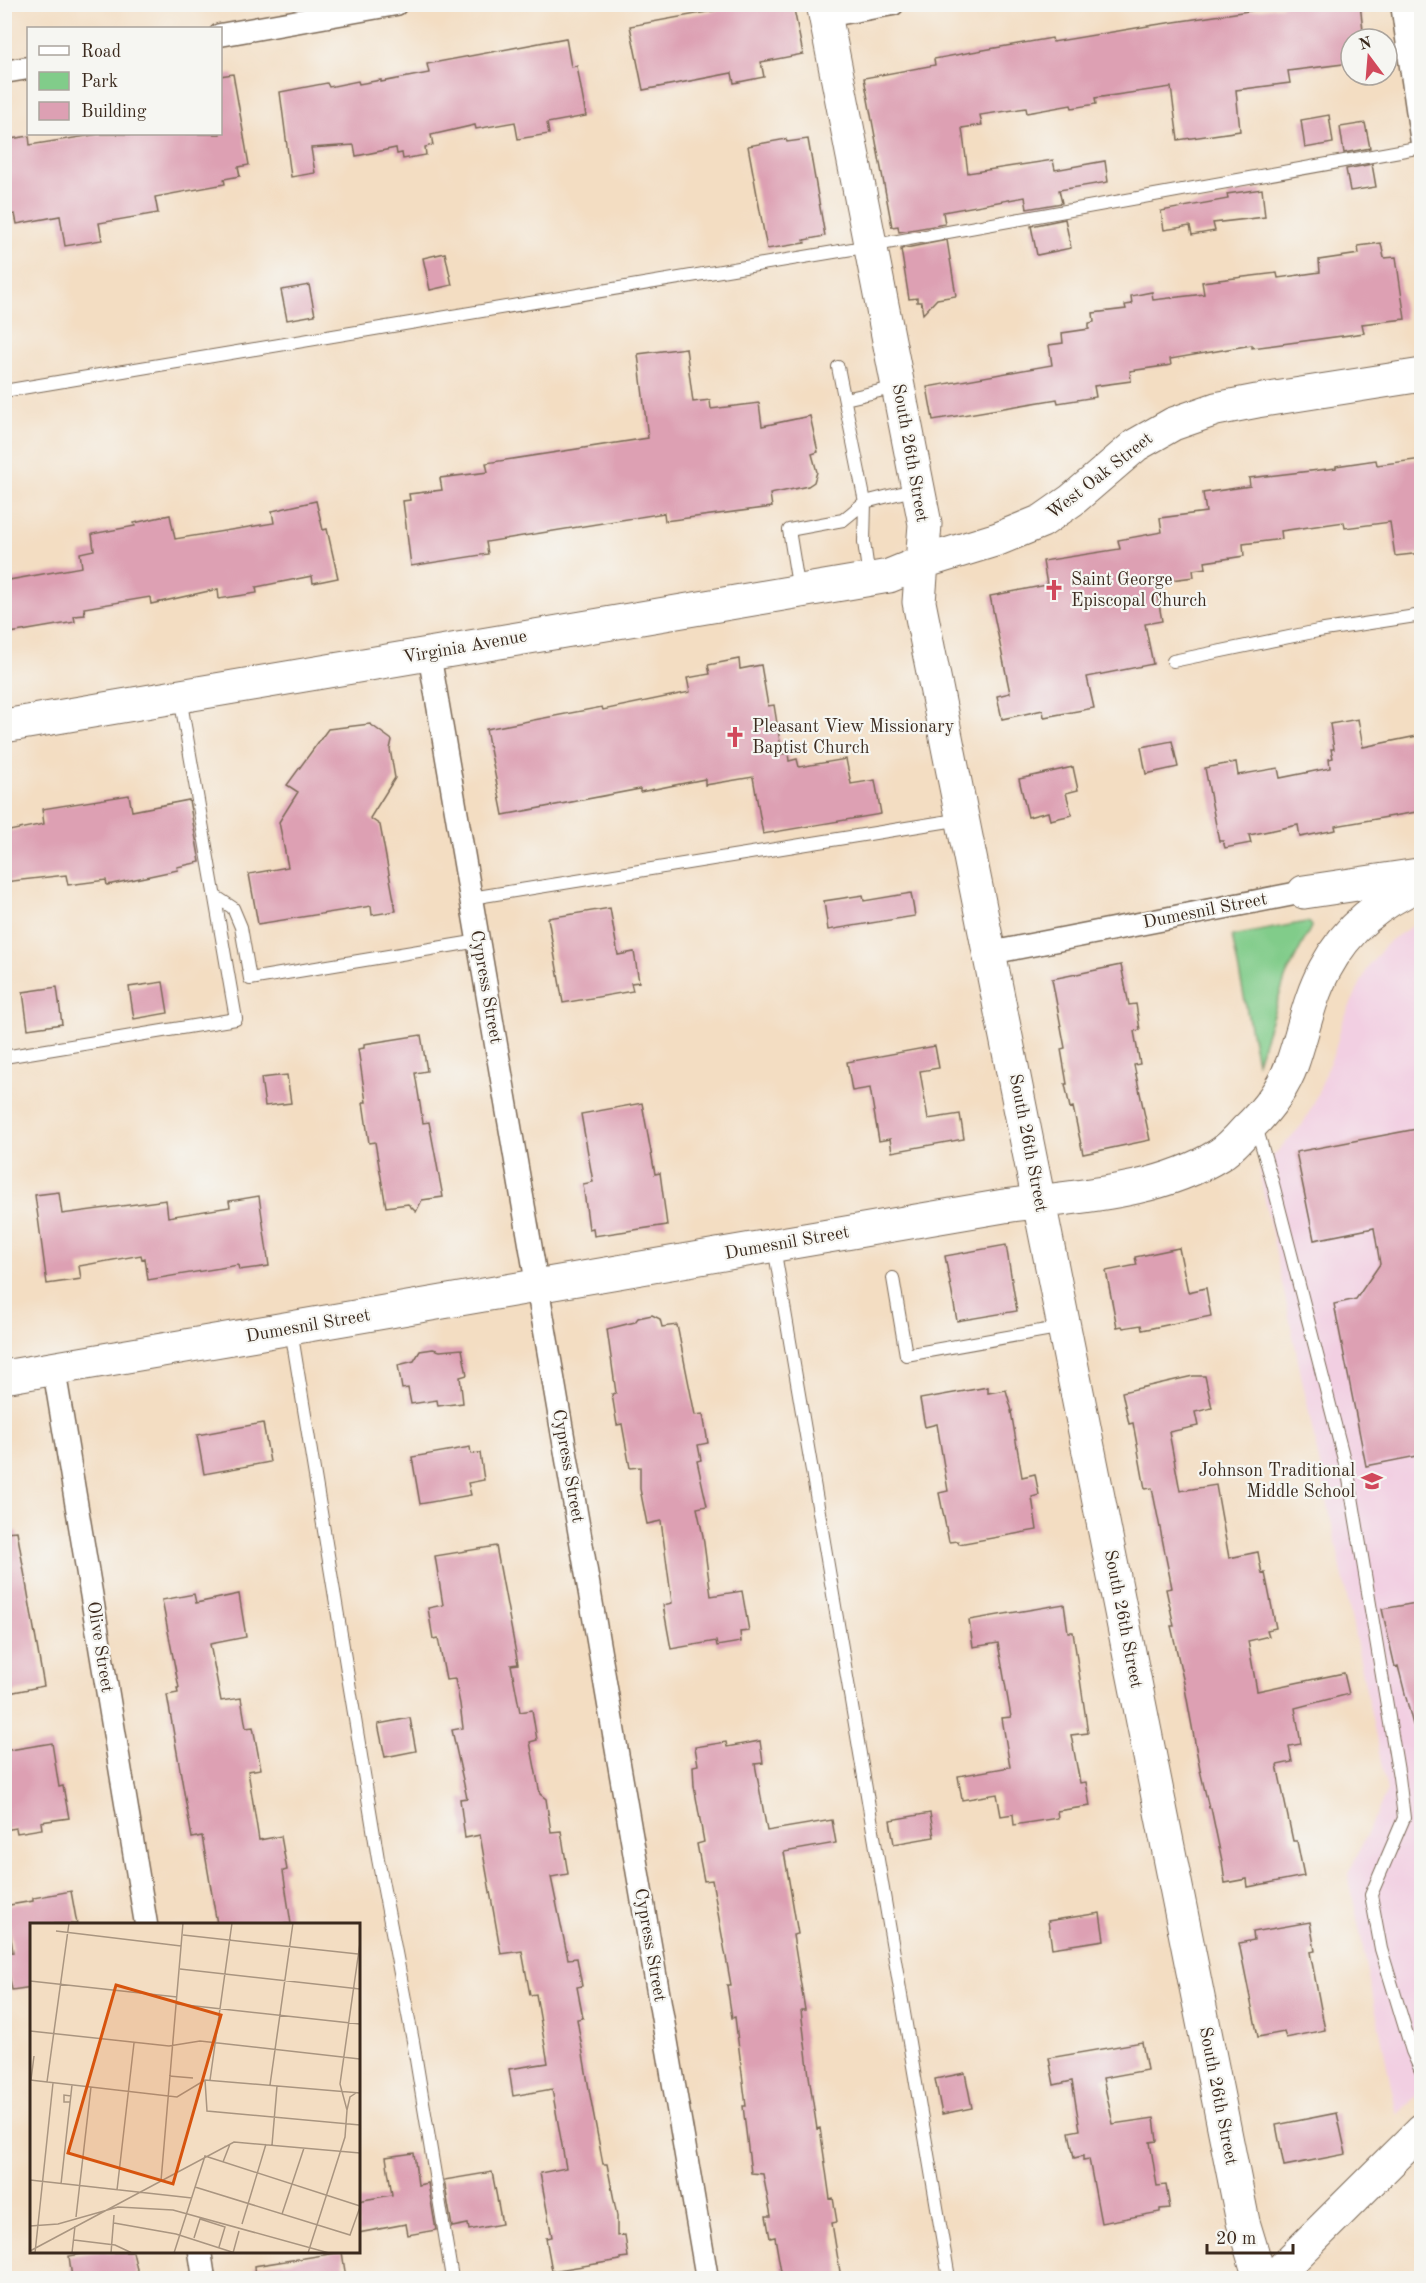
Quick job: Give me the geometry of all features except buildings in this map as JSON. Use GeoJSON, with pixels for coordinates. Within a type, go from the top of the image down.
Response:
{"type":"FeatureCollection","features":[{"type":"Feature","properties":{"kind":"main road","name":"South 26th Street"},"geometry":{"type":"LineString","coordinates":[[824,10],[925,524],[919,602],[1241,2210],[1260,2278]]}},
{"type":"Feature","properties":{"kind":"main road","name":"West Oak Street"},"geometry":{"type":"LineString","coordinates":[[923,562],[998,539],[1042,521],[1072,500],[1136,445],[1173,424],[1216,409],[1246,403],[1422,375]]}},
{"type":"Feature","properties":{"kind":"main road","name":"Virginia Avenue"},"geometry":{"type":"LineString","coordinates":[[4,726],[889,576],[923,562]]}},
{"type":"Feature","properties":{"kind":"main road","name":"Dumesnil Street"},"geometry":{"type":"LineString","coordinates":[[1304,892],[1422,874]]}},
{"type":"Feature","properties":{"kind":"main road","name":"Dumesnil Street"},"geometry":{"type":"LineString","coordinates":[[4,1377],[1119,1189],[1172,1177],[1220,1155],[1267,1108],[1288,1074],[1321,978],[1347,937],[1354,928],[1386,901],[1422,883]]}},
{"type":"Feature","properties":{"kind":"main road"},"geometry":{"type":"LineString","coordinates":[[1274,2278],[1422,2130]]}},
{"type":"Feature","properties":{"kind":"street"},"geometry":{"type":"LineString","coordinates":[[222,35],[396,4]]}},
{"type":"Feature","properties":{"kind":"street"},"geometry":{"type":"LineString","coordinates":[[824,10],[893,4]]}},
{"type":"Feature","properties":{"kind":"street"},"geometry":{"type":"LineString","coordinates":[[1402,4],[1422,145]]}},
{"type":"Feature","properties":{"kind":"street"},"geometry":{"type":"LineString","coordinates":[[4,72],[27,68]]}},
{"type":"Feature","properties":{"kind":"street","name":"Cypress Street"},"geometry":{"type":"LineString","coordinates":[[429,653],[707,2278]]}},
{"type":"Feature","properties":{"kind":"street","name":"Dumesnil Street"},"geometry":{"type":"LineString","coordinates":[[990,953],[1304,892]]}},
{"type":"Feature","properties":{"kind":"street","name":"Olive Street"},"geometry":{"type":"LineString","coordinates":[[54,1369],[146,1923]]}},
{"type":"Feature","properties":{"kind":"street"},"geometry":{"type":"LineString","coordinates":[[200,2253],[204,2278]]}},
{"type":"Feature","properties":{"kind":"lane"},"geometry":{"type":"LineString","coordinates":[[4,391],[870,246],[1422,145]]}},
{"type":"Feature","properties":{"kind":"lane"},"geometry":{"type":"LineString","coordinates":[[838,367],[865,502],[864,542],[870,579]]}},
{"type":"Feature","properties":{"kind":"lane"},"geometry":{"type":"LineString","coordinates":[[844,399],[898,387]]}},
{"type":"Feature","properties":{"kind":"lane"},"geometry":{"type":"LineString","coordinates":[[799,591],[789,530],[843,520],[865,502],[918,489]]}},
{"type":"Feature","properties":{"kind":"lane"},"geometry":{"type":"LineString","coordinates":[[1173,661],[1318,631],[1422,615]]}},
{"type":"Feature","properties":{"kind":"lane"},"geometry":{"type":"LineString","coordinates":[[4,1057],[236,1019],[180,696]]}},
{"type":"Feature","properties":{"kind":"lane"},"geometry":{"type":"LineString","coordinates":[[471,898],[963,819]]}},
{"type":"Feature","properties":{"kind":"lane"},"geometry":{"type":"LineString","coordinates":[[215,896],[232,908],[241,927],[250,979],[478,941]]}},
{"type":"Feature","properties":{"kind":"lane"},"geometry":{"type":"LineString","coordinates":[[1255,1122],[1349,1479],[1404,1818],[1371,1895],[1381,1949],[1412,2050],[1422,2073]]}},
{"type":"Feature","properties":{"kind":"lane"},"geometry":{"type":"LineString","coordinates":[[774,1246],[949,2278]]}},
{"type":"Feature","properties":{"kind":"lane"},"geometry":{"type":"LineString","coordinates":[[893,1278],[906,1355],[1064,1327]]}},
{"type":"Feature","properties":{"kind":"lane"},"geometry":{"type":"LineString","coordinates":[[291,1328],[378,1859],[414,2052],[452,2278]]}},
{"type":"Feature","properties":{"kind":"shaded area","name":"Johnson Traditional Middle School"},"geometry":{"type":"Polygon","coordinates":[[[1421,920],[1422,2090],[1397,2115],[1348,1874],[1387,1791],[1259,1171],[1302,1125],[1312,1107],[1335,1050],[1342,1023],[1368,967],[1388,942],[1421,920]]]}},
{"type":"Feature","properties":{"kind":"green space"},"geometry":{"type":"Polygon","coordinates":[[[1310,923],[1311,927],[1286,976],[1257,1062],[1232,936],[1310,923]]]}},
{"type":"Feature","properties":{"kind":"place","name":"Saint George Episcopal Church"},"geometry":{"type":"Point","coordinates":[1054,590]}},
{"type":"Feature","properties":{"kind":"place","name":"Pleasant View Missionary Baptist Church"},"geometry":{"type":"Point","coordinates":[735,737]}},
{"type":"Feature","properties":{"kind":"place","name":"Johnson Traditional Middle School"},"geometry":{"type":"Point","coordinates":[1372,1481]}}]}
